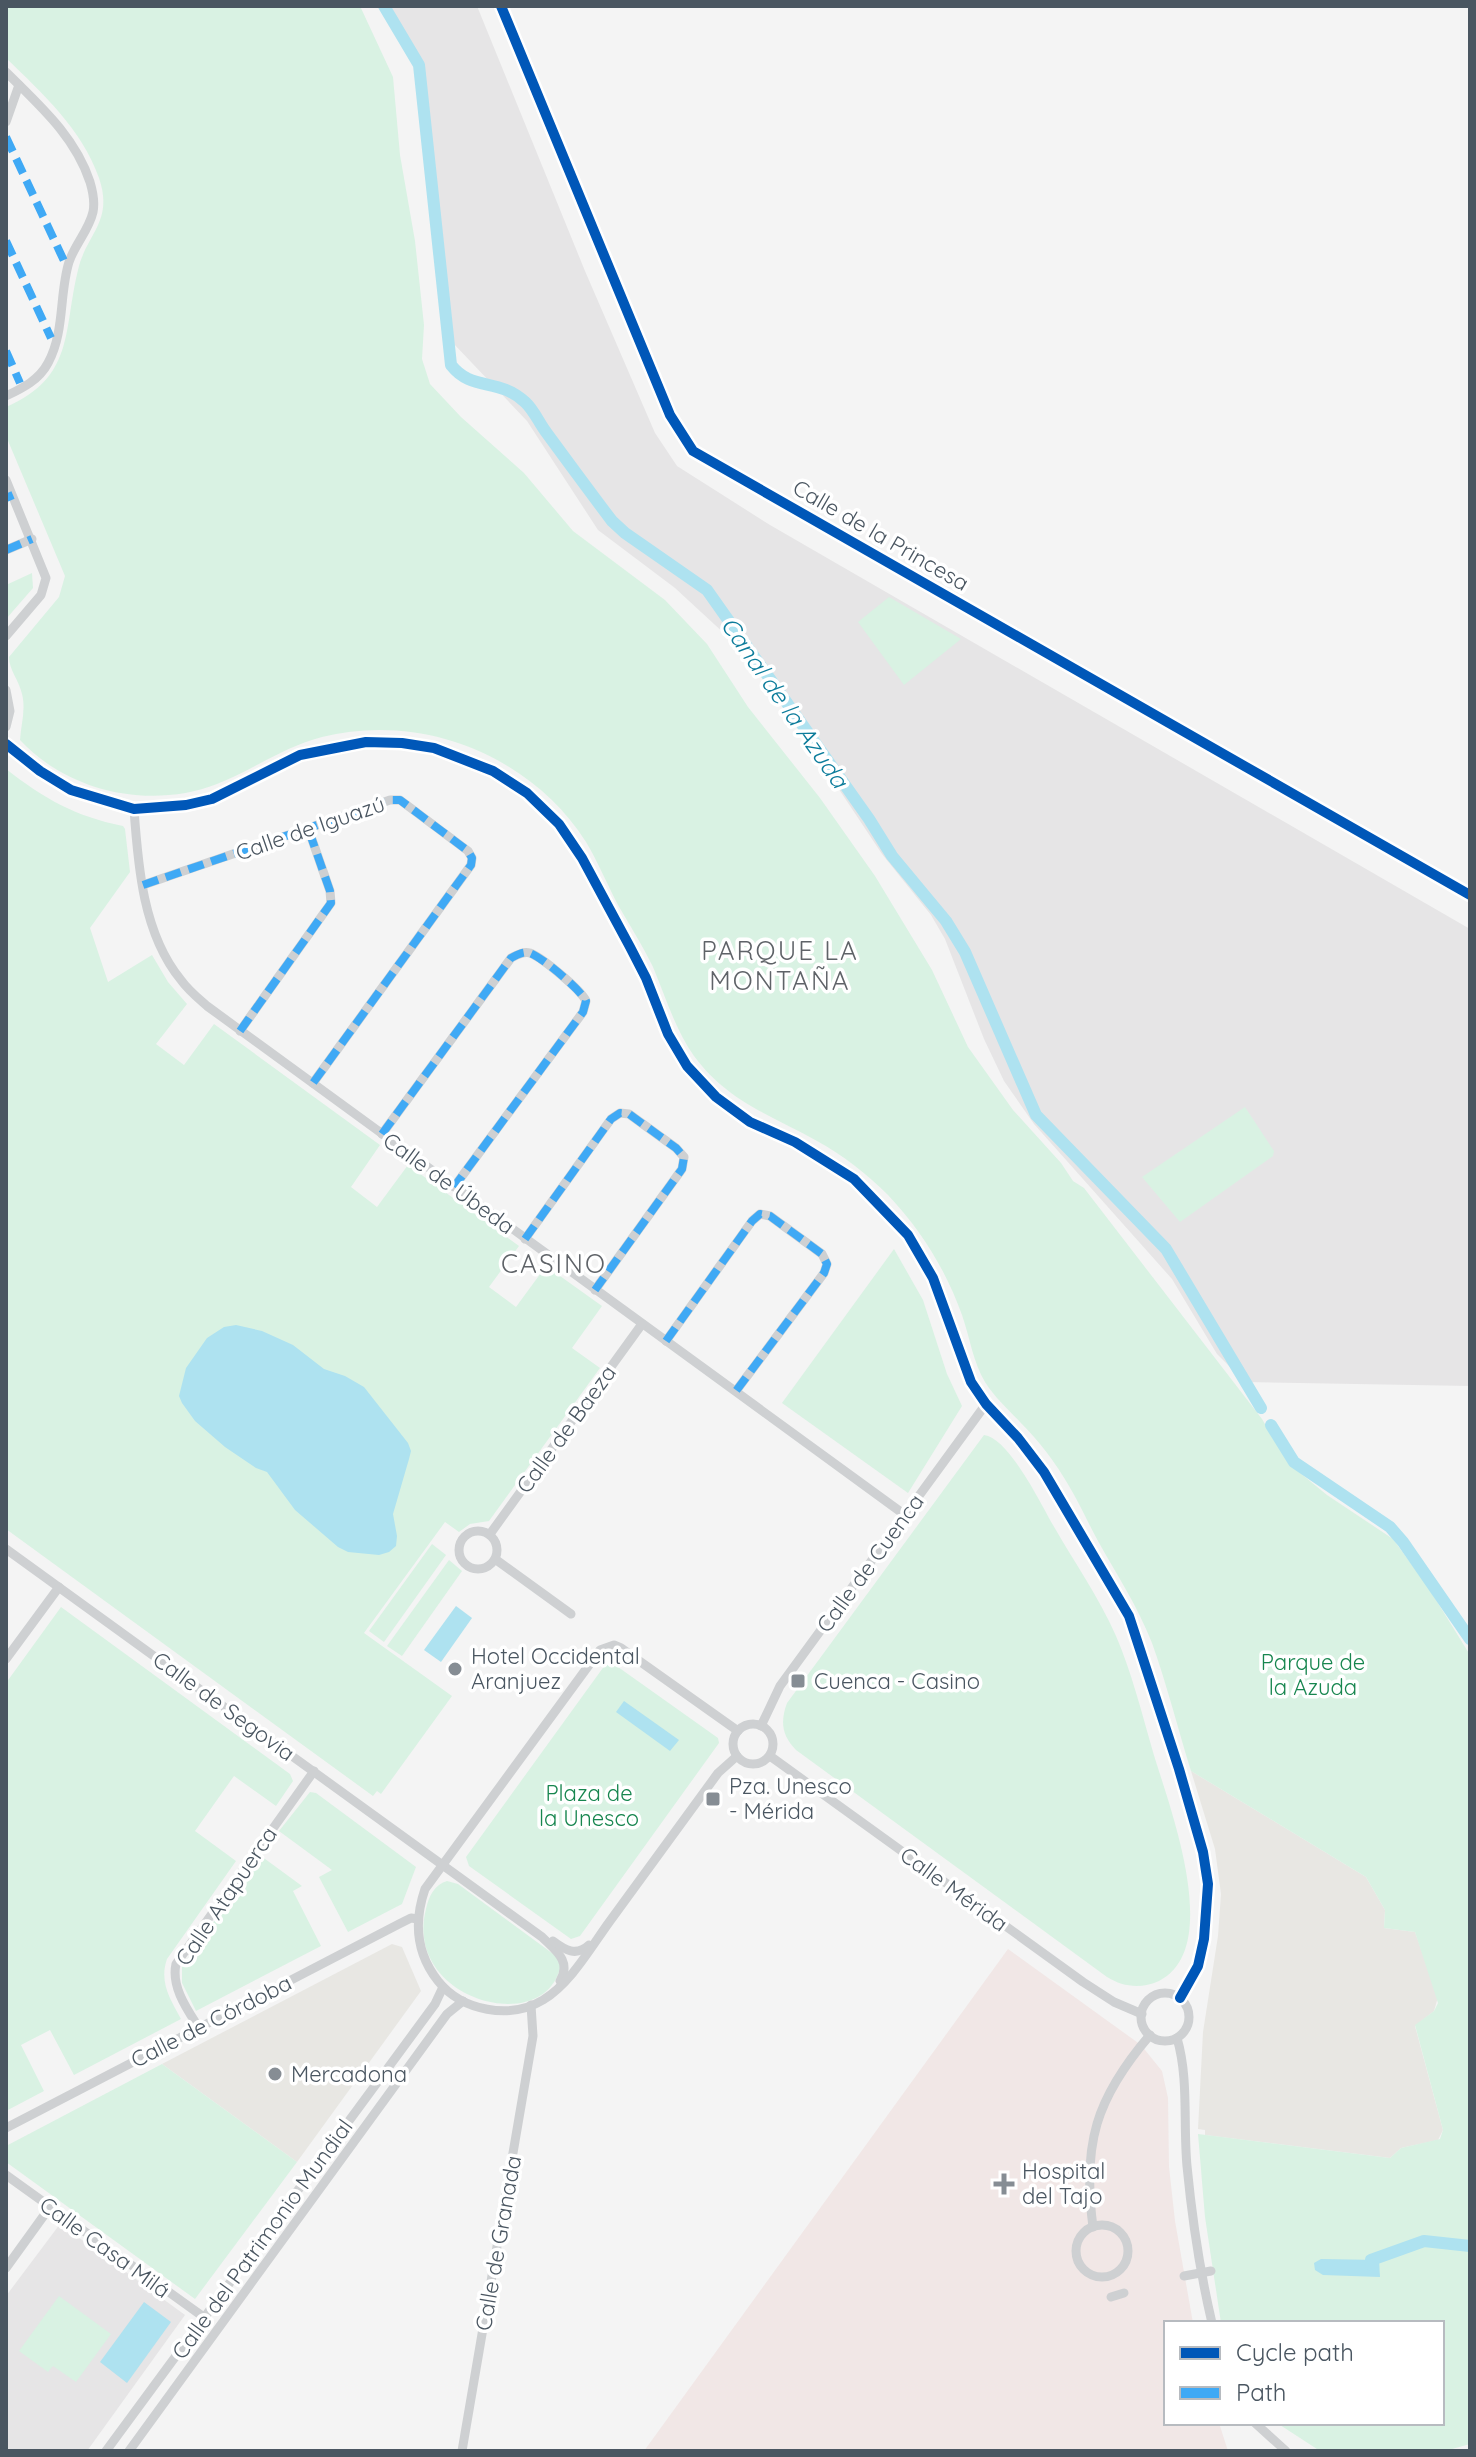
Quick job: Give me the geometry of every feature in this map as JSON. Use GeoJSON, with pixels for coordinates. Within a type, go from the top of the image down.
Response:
{"type":"FeatureCollection","features":[{"type":"Feature","properties":{"kind":"street","name":"Calle de la Princesa"},"geometry":{"type":"LineString","coordinates":[[501,6],[670,415],[693,451],[1470,895]]}},
{"type":"Feature","properties":{"kind":"street"},"geometry":{"type":"LineString","coordinates":[[6,72],[66,136],[86,172],[94,201],[90,223],[68,267],[56,341],[48,363],[31,383],[6,396]]}},
{"type":"Feature","properties":{"kind":"street"},"geometry":{"type":"LineString","coordinates":[[6,122],[19,85]]}},
{"type":"Feature","properties":{"kind":"street"},"geometry":{"type":"LineString","coordinates":[[6,480],[9,497],[45,571],[46,584],[41,595],[6,636]]}},
{"type":"Feature","properties":{"kind":"street"},"geometry":{"type":"LineString","coordinates":[[6,550],[32,539]]}},
{"type":"Feature","properties":{"kind":"street"},"geometry":{"type":"LineString","coordinates":[[6,690],[10,711],[6,727]]}},
{"type":"Feature","properties":{"kind":"street"},"geometry":{"type":"LineString","coordinates":[[6,744],[71,790],[134,809],[186,805],[212,799],[300,755],[366,742],[402,743],[434,748],[493,771],[527,793],[559,824],[582,858],[646,978],[668,1034],[687,1066],[716,1097],[750,1122],[795,1142],[854,1179],[908,1235],[933,1278],[971,1382],[1044,1472],[1129,1616],[1195,1824],[1208,1884],[1206,1926],[1198,1966],[1180,1998]]}},
{"type":"Feature","properties":{"kind":"street","name":"Calle de Iguazú"},"geometry":{"type":"LineString","coordinates":[[143,885],[390,800],[400,800],[468,851],[472,858],[471,865],[313,1083]]}},
{"type":"Feature","properties":{"kind":"street","name":"Calle de Úbeda"},"geometry":{"type":"LineString","coordinates":[[134,809],[149,917],[162,950],[180,979],[207,1006],[905,1515]]}},
{"type":"Feature","properties":{"kind":"street"},"geometry":{"type":"LineString","coordinates":[[240,1031],[331,903],[330,891],[308,828]]}},
{"type":"Feature","properties":{"kind":"street"},"geometry":{"type":"LineString","coordinates":[[382,1134],[511,958],[521,952],[531,953],[581,991],[586,1001],[583,1012],[454,1187]]}},
{"type":"Feature","properties":{"kind":"street"},"geometry":{"type":"LineString","coordinates":[[525,1239],[611,1119],[620,1113],[629,1114],[676,1148],[684,1157],[682,1169],[595,1290]]}},
{"type":"Feature","properties":{"kind":"street"},"geometry":{"type":"LineString","coordinates":[[666,1341],[752,1221],[760,1214],[770,1216],[822,1254],[827,1264],[824,1273],[736,1391]]}},
{"type":"Feature","properties":{"kind":"street","name":"Calle de Baeza"},"geometry":{"type":"LineString","coordinates":[[490,1534],[642,1324]]}},
{"type":"Feature","properties":{"kind":"street","name":"Calle de Cuenca"},"geometry":{"type":"LineString","coordinates":[[761,1726],[780,1686],[986,1404]]}},
{"type":"Feature","properties":{"kind":"street"},"geometry":{"type":"LineString","coordinates":[[476,1530],[490,1534],[497,1544],[495,1559],[483,1569],[467,1566],[459,1551],[462,1539],[476,1530]]}},
{"type":"Feature","properties":{"kind":"street","name":"Calle de Segovia"},"geometry":{"type":"LineString","coordinates":[[6,1549],[442,1864]]}},
{"type":"Feature","properties":{"kind":"street"},"geometry":{"type":"LineString","coordinates":[[495,1559],[571,1614]]}},
{"type":"Feature","properties":{"kind":"street"},"geometry":{"type":"LineString","coordinates":[[6,1659],[59,1587]]}},
{"type":"Feature","properties":{"kind":"street"},"geometry":{"type":"LineString","coordinates":[[737,1756],[718,1773],[601,1932],[544,1999],[514,2010],[495,2011],[463,2001],[443,1987],[423,1957],[418,1919],[420,1904],[429,1884],[592,1658],[606,1647],[621,1648],[738,1731]]}},
{"type":"Feature","properties":{"kind":"street"},"geometry":{"type":"LineString","coordinates":[[749,1725],[761,1726],[771,1735],[770,1756],[754,1764],[747,1763],[737,1756],[733,1743],[738,1731],[749,1725]]}},
{"type":"Feature","properties":{"kind":"street","name":"Calle Mérida"},"geometry":{"type":"LineString","coordinates":[[770,1756],[1083,1982],[1114,2002],[1142,2014]]}},
{"type":"Feature","properties":{"kind":"street","name":"Calle Atapuerca"},"geometry":{"type":"LineString","coordinates":[[199,2028],[178,1989],[174,1972],[176,1964],[314,1771]]}},
{"type":"Feature","properties":{"kind":"street"},"geometry":{"type":"LineString","coordinates":[[442,1864],[546,1939],[569,1952],[587,1947],[601,1932]]}},
{"type":"Feature","properties":{"kind":"street"},"geometry":{"type":"LineString","coordinates":[[429,1884],[450,1877],[479,1890]]}},
{"type":"Feature","properties":{"kind":"street","name":"Calle de Córdoba"},"geometry":{"type":"LineString","coordinates":[[6,2128],[399,1924],[411,1918],[418,1919]]}},
{"type":"Feature","properties":{"kind":"street"},"geometry":{"type":"LineString","coordinates":[[546,1939],[565,1964],[565,1972],[553,1991]]}},
{"type":"Feature","properties":{"kind":"street","name":"Calle del Patrimonio Mundial"},"geometry":{"type":"LineString","coordinates":[[106,2451],[435,2004],[443,1987]]}},
{"type":"Feature","properties":{"kind":"street"},"geometry":{"type":"LineString","coordinates":[[1167,1993],[1180,1998],[1188,2009],[1189,2022],[1177,2038],[1163,2041],[1150,2035],[1145,2029],[1144,2007],[1153,1997],[1167,1993]]}},
{"type":"Feature","properties":{"kind":"street","name":"Calle del Patrimonio Mundial"},"geometry":{"type":"LineString","coordinates":[[129,2451],[447,2014],[463,2001]]}},
{"type":"Feature","properties":{"kind":"street","name":"Calle de Granada"},"geometry":{"type":"LineString","coordinates":[[462,2451],[533,2036],[531,2005]]}},
{"type":"Feature","properties":{"kind":"street"},"geometry":{"type":"LineString","coordinates":[[1093,2227],[1089,2179],[1092,2146],[1100,2113],[1121,2070],[1150,2035]]}},
{"type":"Feature","properties":{"kind":"street"},"geometry":{"type":"LineString","coordinates":[[1177,2038],[1183,2062],[1187,2164],[1207,2272],[1212,2321]]}},
{"type":"Feature","properties":{"kind":"street","name":"Calle Casa Milá"},"geometry":{"type":"LineString","coordinates":[[6,2175],[205,2318]]}},
{"type":"Feature","properties":{"kind":"street"},"geometry":{"type":"LineString","coordinates":[[6,2268],[50,2207]]}},
{"type":"Feature","properties":{"kind":"street"},"geometry":{"type":"LineString","coordinates":[[1106,2225],[1114,2228],[1126,2240],[1128,2257],[1111,2276],[1094,2276],[1086,2272],[1076,2257],[1078,2240],[1093,2227],[1106,2225]]}},
{"type":"Feature","properties":{"kind":"street"},"geometry":{"type":"LineString","coordinates":[[1184,2276],[1207,2272]]}},
{"type":"Feature","properties":{"kind":"street"},"geometry":{"type":"LineString","coordinates":[[1111,2297],[1124,2293]]}},
{"type":"Feature","properties":{"kind":"street"},"geometry":{"type":"LineString","coordinates":[[1257,2425],[1286,2451]]}},
{"type":"Feature","properties":{"kind":"shaded area"},"geometry":{"type":"Polygon","coordinates":[[[388,6],[477,6],[655,433],[677,466],[770,525],[1470,929],[1470,1386],[1245,1382],[1217,1354],[1172,1279],[1034,1124],[1004,1081],[945,939],[931,915],[882,854],[753,660],[675,588],[598,530],[527,421],[453,343],[424,67],[388,6]]]}},
{"type":"Feature","properties":{"kind":"shaded area"},"geometry":{"type":"Polygon","coordinates":[[[1191,1771],[1366,1877],[1385,1910],[1384,1928],[1415,1932],[1438,1997],[1434,2011],[1415,2026],[1443,2130],[1438,2140],[1401,2148],[1390,2158],[1205,2135],[1205,2130],[1198,2129],[1203,2032],[1218,1936],[1221,1894],[1215,1849],[1191,1771]]]}},
{"type":"Feature","properties":{"kind":"shaded area"},"geometry":{"type":"Polygon","coordinates":[[[392,1944],[402,1947],[421,1991],[297,2162],[162,2064],[392,1944]]]}},
{"type":"Feature","properties":{"kind":"shaded area","name":"Hospital del Tajo"},"geometry":{"type":"Polygon","coordinates":[[[1008,1949],[1141,2045],[1162,2071],[1168,2098],[1169,2167],[1175,2221],[1193,2321],[1164,2321],[1164,2425],[1220,2425],[1228,2451],[644,2451],[1008,1949]]]}},
{"type":"Feature","properties":{"kind":"shaded area"},"geometry":{"type":"Polygon","coordinates":[[[60,2224],[185,2315],[87,2451],[6,2451],[6,2296],[60,2224]]]}},
{"type":"Feature","properties":{"kind":"green space","name":"Parque de la Azuda"},"geometry":{"type":"Polygon","coordinates":[[[6,6],[360,6],[393,77],[400,155],[415,241],[424,325],[422,359],[430,384],[461,417],[524,473],[573,531],[665,600],[707,644],[748,707],[820,798],[875,876],[932,970],[968,1047],[1013,1110],[1061,1163],[1073,1181],[1084,1188],[1262,1419],[1288,1463],[1327,1495],[1393,1539],[1428,1587],[1470,1655],[1470,2444],[1445,2451],[1320,2451],[1280,2425],[1444,2425],[1444,2321],[1221,2321],[1205,2217],[1198,2134],[1390,2158],[1401,2148],[1440,2139],[1443,2130],[1415,2025],[1434,2011],[1438,2003],[1415,1932],[1384,1928],[1385,1910],[1366,1877],[1191,1771],[1152,1643],[1127,1591],[1059,1469],[985,1382],[956,1298],[922,1236],[900,1208],[863,1172],[827,1146],[736,1096],[707,1072],[681,1035],[649,959],[573,824],[542,791],[506,765],[445,739],[415,733],[368,730],[322,737],[217,784],[191,792],[138,795],[86,784],[39,758],[20,740],[23,700],[9,657],[59,597],[65,576],[6,436],[6,407],[44,382],[55,367],[67,332],[78,270],[101,217],[103,193],[92,160],[72,128],[6,58],[6,6]]]}},
{"type":"Feature","properties":{"kind":"green space"},"geometry":{"type":"Polygon","coordinates":[[[32,573],[33,588],[6,619],[6,585],[32,573]]]}},
{"type":"Feature","properties":{"kind":"green space"},"geometry":{"type":"Polygon","coordinates":[[[889,597],[961,639],[904,685],[858,622],[889,597]]]}},
{"type":"Feature","properties":{"kind":"green space"},"geometry":{"type":"Polygon","coordinates":[[[6,769],[61,805],[125,829],[130,872],[90,928],[108,982],[152,955],[168,982],[187,1004],[156,1044],[184,1065],[214,1024],[380,1145],[351,1187],[377,1207],[408,1165],[519,1246],[489,1287],[516,1307],[546,1266],[602,1306],[572,1348],[600,1368],[489,1521],[470,1524],[459,1532],[445,1522],[364,1633],[452,1696],[381,1794],[377,1791],[373,1796],[6,1529],[6,769]]]}},
{"type":"Feature","properties":{"kind":"green space"},"geometry":{"type":"Polygon","coordinates":[[[1245,1107],[1274,1151],[1273,1156],[1180,1222],[1142,1177],[1245,1107]]]}},
{"type":"Feature","properties":{"kind":"green space"},"geometry":{"type":"Polygon","coordinates":[[[894,1249],[923,1300],[947,1374],[962,1406],[908,1493],[782,1403],[894,1249]]]}},
{"type":"Feature","properties":{"kind":"green space"},"geometry":{"type":"Polygon","coordinates":[[[984,1435],[1004,1447],[1014,1459],[1094,1593],[1122,1650],[1136,1694],[1179,1838],[1190,1907],[1188,1938],[1178,1964],[1152,1984],[1132,1986],[1107,1977],[796,1750],[785,1734],[783,1716],[787,1703],[984,1435]]]}},
{"type":"Feature","properties":{"kind":"green space"},"geometry":{"type":"Polygon","coordinates":[[[432,1544],[446,1555],[384,1642],[369,1631],[432,1544]]]}},
{"type":"Feature","properties":{"kind":"green space"},"geometry":{"type":"Polygon","coordinates":[[[449,1560],[462,1571],[402,1656],[387,1646],[449,1560]]]}},
{"type":"Feature","properties":{"kind":"green space"},"geometry":{"type":"Polygon","coordinates":[[[61,1607],[290,1774],[293,1781],[276,1806],[234,1776],[195,1831],[236,1861],[167,1959],[165,1983],[181,2019],[74,2075],[50,2030],[21,2045],[44,2091],[6,2111],[6,1683],[61,1607]]]}},
{"type":"Feature","properties":{"kind":"green space","name":"Plaza de la Unesco"},"geometry":{"type":"Polygon","coordinates":[[[611,1662],[718,1738],[719,1743],[580,1936],[571,1939],[469,1866],[466,1857],[605,1665],[611,1662]]]}},
{"type":"Feature","properties":{"kind":"green space"},"geometry":{"type":"Polygon","coordinates":[[[310,1792],[316,1793],[416,1867],[402,1904],[348,1932],[319,1877],[332,1870],[279,1831],[310,1792]]]}},
{"type":"Feature","properties":{"kind":"green space"},"geometry":{"type":"Polygon","coordinates":[[[261,1856],[302,1886],[293,1891],[321,1946],[196,2011],[182,1983],[182,1966],[261,1856]]]}},
{"type":"Feature","properties":{"kind":"green space"},"geometry":{"type":"Polygon","coordinates":[[[447,1881],[458,1884],[556,1956],[561,1963],[551,1987],[531,2000],[507,2004],[480,1999],[455,1987],[435,1967],[424,1941],[426,1909],[433,1892],[447,1881]]]}},
{"type":"Feature","properties":{"kind":"green space"},"geometry":{"type":"Polygon","coordinates":[[[162,2064],[297,2162],[195,2299],[6,2162],[6,2146],[162,2064]]]}},
{"type":"Feature","properties":{"kind":"green space"},"geometry":{"type":"Polygon","coordinates":[[[59,2296],[111,2334],[76,2382],[53,2366],[48,2372],[19,2351],[59,2296]]]}},
{"type":"Feature","properties":{"kind":"water"},"geometry":{"type":"Polygon","coordinates":[[[236,1325],[262,1331],[293,1345],[324,1369],[364,1387],[408,1443],[411,1451],[393,1514],[396,1546],[389,1552],[379,1555],[348,1552],[338,1547],[295,1510],[267,1472],[225,1447],[195,1421],[182,1403],[179,1396],[186,1368],[207,1338],[224,1327],[236,1325]]]}},
{"type":"Feature","properties":{"kind":"water"},"geometry":{"type":"Polygon","coordinates":[[[456,1606],[472,1618],[441,1662],[424,1650],[456,1606]]]}},
{"type":"Feature","properties":{"kind":"water"},"geometry":{"type":"Polygon","coordinates":[[[624,1701],[679,1740],[670,1751],[616,1712],[624,1701]]]}},
{"type":"Feature","properties":{"kind":"water"},"geometry":{"type":"Polygon","coordinates":[[[1321,2259],[1379,2260],[1380,2277],[1323,2275],[1315,2270],[1314,2263],[1321,2259]]]}},
{"type":"Feature","properties":{"kind":"water"},"geometry":{"type":"Polygon","coordinates":[[[144,2302],[171,2322],[127,2383],[100,2362],[144,2302]]]}},
{"type":"Feature","properties":{"kind":"waterway","name":"Canal de la Azuda"},"geometry":{"type":"LineString","coordinates":[[384,6],[419,65],[451,365],[468,379],[505,389],[525,402],[612,521],[707,590],[892,856],[946,921],[965,952],[1036,1115],[1166,1249],[1261,1408]]}},
{"type":"Feature","properties":{"kind":"waterway","name":"Canal de la Azuda"},"geometry":{"type":"LineString","coordinates":[[1271,1425],[1294,1462],[1390,1527],[1470,1639]]}},
{"type":"Feature","properties":{"kind":"waterway"},"geometry":{"type":"LineString","coordinates":[[1371,2265],[1371,2260],[1424,2241],[1470,2246]]}},
{"type":"Feature","properties":{"kind":"marked path"},"geometry":{"type":"LineString","coordinates":[[6,137],[65,263]]}},
{"type":"Feature","properties":{"kind":"marked path"},"geometry":{"type":"LineString","coordinates":[[6,241],[51,338]]}},
{"type":"Feature","properties":{"kind":"marked path"},"geometry":{"type":"LineString","coordinates":[[6,351],[20,383]]}},
{"type":"Feature","properties":{"kind":"marked path"},"geometry":{"type":"LineString","coordinates":[[6,498],[13,495]]}},
{"type":"Feature","properties":{"kind":"marked path"},"geometry":{"type":"LineString","coordinates":[[6,550],[32,539]]}},
{"type":"Feature","properties":{"kind":"marked path"},"geometry":{"type":"LineString","coordinates":[[143,885],[390,800],[400,800],[468,851],[472,858],[471,865],[313,1083]]}},
{"type":"Feature","properties":{"kind":"marked path"},"geometry":{"type":"LineString","coordinates":[[240,1031],[331,903],[330,891],[308,828]]}},
{"type":"Feature","properties":{"kind":"marked path"},"geometry":{"type":"LineString","coordinates":[[382,1134],[511,958],[527,953],[544,961],[583,996],[586,1001],[583,1012],[454,1187]]}},
{"type":"Feature","properties":{"kind":"marked path"},"geometry":{"type":"LineString","coordinates":[[525,1239],[611,1119],[620,1113],[629,1114],[676,1148],[684,1157],[682,1169],[595,1290]]}},
{"type":"Feature","properties":{"kind":"marked path"},"geometry":{"type":"LineString","coordinates":[[666,1341],[752,1221],[760,1214],[770,1216],[822,1254],[827,1264],[824,1273],[736,1391]]}},
{"type":"Feature","properties":{"kind":"cycle path"},"geometry":{"type":"LineString","coordinates":[[501,6],[670,415],[693,451],[1470,895]]}},
{"type":"Feature","properties":{"kind":"cycle path"},"geometry":{"type":"LineString","coordinates":[[6,744],[71,790],[134,809],[186,805],[212,799],[300,755],[366,742],[402,743],[434,748],[493,771],[527,793],[559,824],[582,858],[630,947],[668,1034],[687,1066],[716,1097],[750,1122],[795,1142],[854,1179],[908,1235],[933,1278],[971,1382],[1044,1472],[1129,1616],[1179,1769],[1203,1852],[1208,1884],[1204,1939],[1198,1966],[1180,1998]]}},
{"type":"Feature","properties":{"kind":"place","name":"Hotel Occidental Aranjuez"},"geometry":{"type":"Point","coordinates":[455,1669]}},
{"type":"Feature","properties":{"kind":"place","name":"Cuenca - Casino"},"geometry":{"type":"Point","coordinates":[798,1681]}},
{"type":"Feature","properties":{"kind":"place","name":"Pza. Unesco - Mérida"},"geometry":{"type":"Point","coordinates":[713,1799]}},
{"type":"Feature","properties":{"kind":"place","name":"Mercadona"},"geometry":{"type":"Point","coordinates":[275,2074]}},
{"type":"Feature","properties":{"kind":"place","name":"Hospital del Tajo"},"geometry":{"type":"Point","coordinates":[1004,2184]}},
{"type":"Feature","properties":{"kind":"district","name":"PARQUE LA MONTAÑA"},"geometry":{"type":"Point","coordinates":[780,965]}},
{"type":"Feature","properties":{"kind":"district","name":"CASINO"},"geometry":{"type":"Point","coordinates":[554,1263]}}]}
